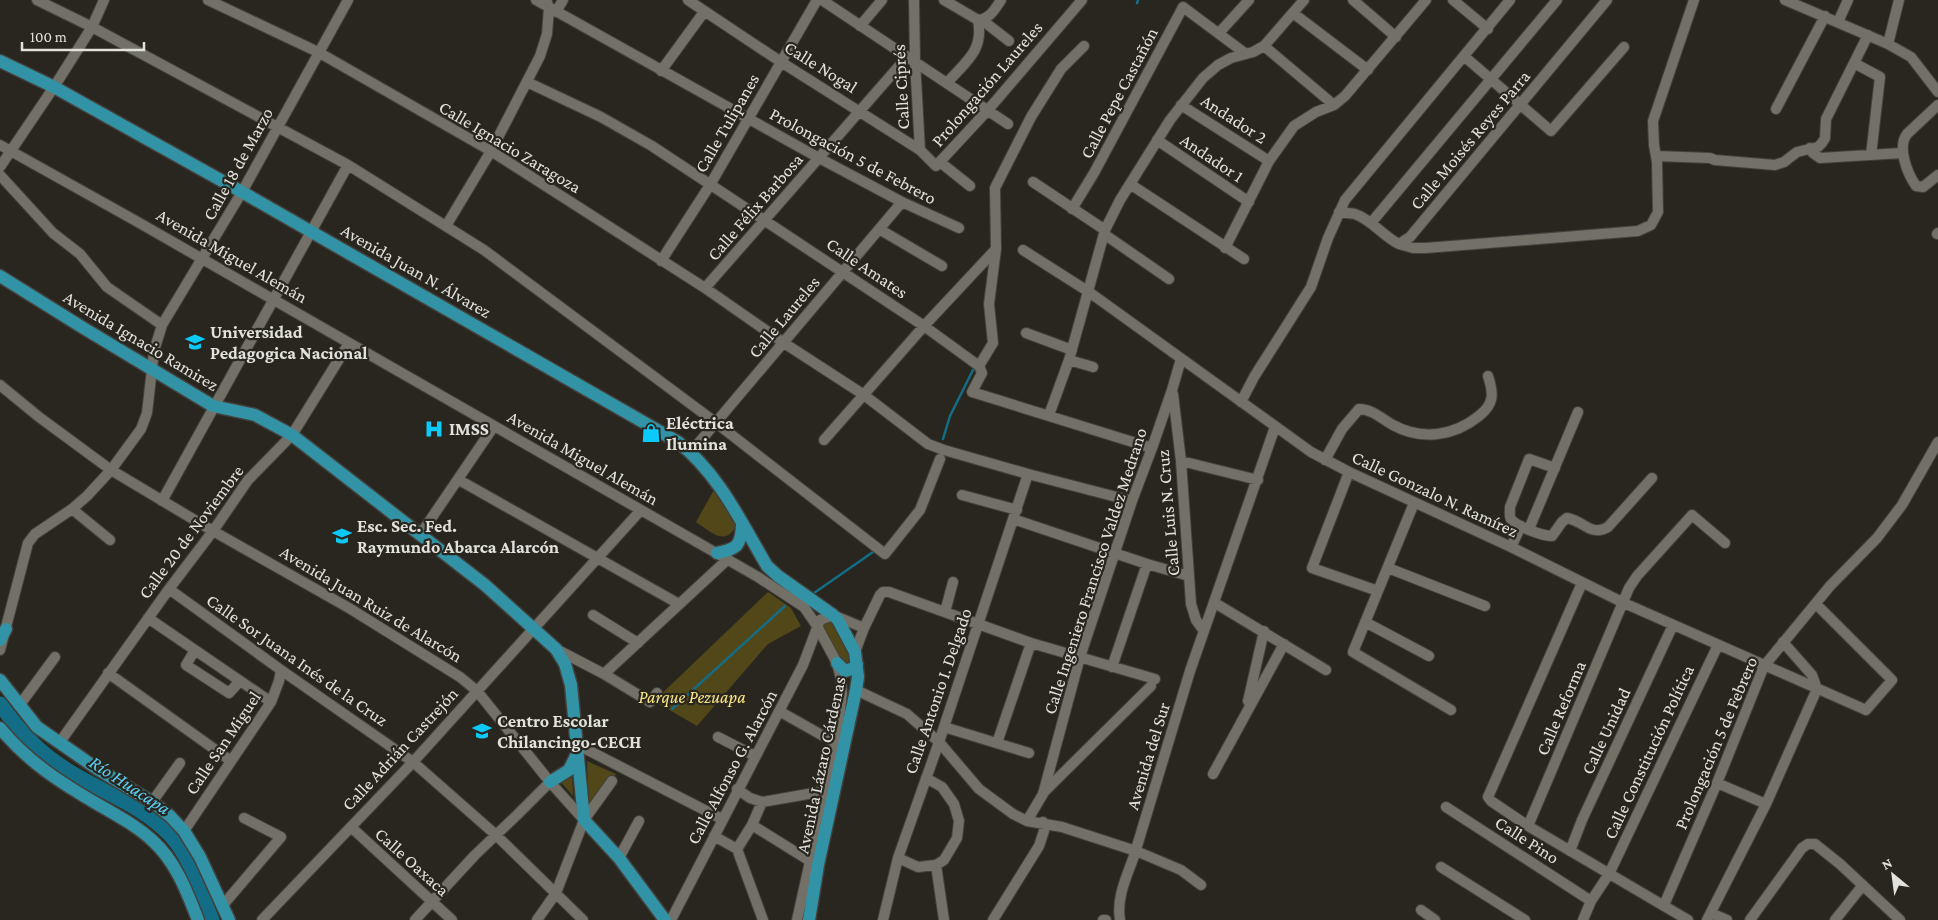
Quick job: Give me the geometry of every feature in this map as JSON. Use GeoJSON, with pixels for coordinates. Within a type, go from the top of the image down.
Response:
{"type":"FeatureCollection","features":[{"type":"Feature","properties":{"kind":"main road","name":"Avenida Juan N. Álvarez"},"geometry":{"type":"LineString","coordinates":[[0,62],[54,87],[242,192],[678,442],[691,452],[718,482],[767,566],[833,615]]}},
{"type":"Feature","properties":{"kind":"main road","name":"Avenida Ignacio Ramirez"},"geometry":{"type":"LineString","coordinates":[[0,276],[213,406],[255,415],[292,435],[485,585],[556,649],[565,664],[571,685],[584,820]]}},
{"type":"Feature","properties":{"kind":"main road"},"geometry":{"type":"LineString","coordinates":[[722,556],[739,544],[742,536],[742,525]]}},
{"type":"Feature","properties":{"kind":"main road"},"geometry":{"type":"LineString","coordinates":[[833,615],[856,658],[854,668],[845,671],[837,663]]}},
{"type":"Feature","properties":{"kind":"main road","name":"Avenida Lázaro Cárdenas"},"geometry":{"type":"LineString","coordinates":[[809,920],[840,746],[856,690],[856,658]]}},
{"type":"Feature","properties":{"kind":"main road"},"geometry":{"type":"LineString","coordinates":[[0,680],[37,726],[152,802],[170,816],[184,831],[200,857],[229,920]]}},
{"type":"Feature","properties":{"kind":"main road"},"geometry":{"type":"LineString","coordinates":[[0,728],[32,761],[48,774],[129,822],[153,841],[170,860],[198,920]]}},
{"type":"Feature","properties":{"kind":"main road"},"geometry":{"type":"LineString","coordinates":[[550,782],[569,770],[578,749]]}},
{"type":"Feature","properties":{"kind":"main road","name":"Avenida Juan Ruiz de Alarcón"},"geometry":{"type":"LineString","coordinates":[[584,820],[619,858],[665,920]]}},
{"type":"Feature","properties":{"kind":"street"},"geometry":{"type":"LineString","coordinates":[[36,0],[92,27],[348,165],[484,250],[715,422],[885,554],[920,510],[940,459]]}},
{"type":"Feature","properties":{"kind":"street"},"geometry":{"type":"LineString","coordinates":[[0,168],[92,27],[104,0]]}},
{"type":"Feature","properties":{"kind":"street","name":"Calle Ignacio Zaragoza"},"geometry":{"type":"LineString","coordinates":[[208,0],[318,52],[491,151],[705,288],[784,343],[864,395],[928,444],[1028,474],[1132,501]]}},
{"type":"Feature","properties":{"kind":"street","name":"Calle 18 de Marzo"},"geometry":{"type":"LineString","coordinates":[[0,650],[28,544],[35,534],[72,509],[87,496],[111,470],[141,429],[146,413],[154,351],[162,325],[242,192],[348,0]]}},
{"type":"Feature","properties":{"kind":"street","name":"Prolongación 5 de Febrero"},"geometry":{"type":"LineString","coordinates":[[536,0],[819,158],[902,202],[959,228]]}},
{"type":"Feature","properties":{"kind":"street"},"geometry":{"type":"LineString","coordinates":[[446,226],[491,151],[540,56],[550,7],[564,0]]}},
{"type":"Feature","properties":{"kind":"street","name":"Calle Nogal"},"geometry":{"type":"LineString","coordinates":[[688,0],[781,62],[920,150]]}},
{"type":"Feature","properties":{"kind":"street","name":"Calle Tulipanes"},"geometry":{"type":"LineString","coordinates":[[661,261],[710,185],[817,0]]}},
{"type":"Feature","properties":{"kind":"street"},"geometry":{"type":"LineString","coordinates":[[822,0],[1008,124]]}},
{"type":"Feature","properties":{"kind":"street"},"geometry":{"type":"LineString","coordinates":[[860,26],[882,0]]}},
{"type":"Feature","properties":{"kind":"street","name":"Calle Ciprés"},"geometry":{"type":"LineString","coordinates":[[914,0],[911,59],[920,150],[970,186]]}},
{"type":"Feature","properties":{"kind":"street"},"geometry":{"type":"LineString","coordinates":[[944,0],[980,20],[1009,41]]}},
{"type":"Feature","properties":{"kind":"street"},"geometry":{"type":"LineString","coordinates":[[980,20],[990,15],[1001,0]]}},
{"type":"Feature","properties":{"kind":"street","name":"Prolongación Laureles"},"geometry":{"type":"LineString","coordinates":[[938,164],[988,110],[1082,0]]}},
{"type":"Feature","properties":{"kind":"street"},"geometry":{"type":"LineString","coordinates":[[1219,34],[1249,0]]}},
{"type":"Feature","properties":{"kind":"street"},"geometry":{"type":"LineString","coordinates":[[1049,415],[1071,355],[1105,232],[1130,184],[1157,140],[1181,105],[1203,78],[1218,65],[1231,58],[1264,46],[1304,0]]}},
{"type":"Feature","properties":{"kind":"street"},"geometry":{"type":"LineString","coordinates":[[1353,0],[1396,37]]}},
{"type":"Feature","properties":{"kind":"street"},"geometry":{"type":"LineString","coordinates":[[1453,0],[1488,28]]}},
{"type":"Feature","properties":{"kind":"street"},"geometry":{"type":"LineString","coordinates":[[1241,402],[1310,287],[1345,200],[1510,0]]}},
{"type":"Feature","properties":{"kind":"street"},"geometry":{"type":"LineString","coordinates":[[1371,223],[1557,0]]}},
{"type":"Feature","properties":{"kind":"street","name":"Calle Moisés Reyes Parra"},"geometry":{"type":"LineString","coordinates":[[1399,244],[1410,237],[1607,0]]}},
{"type":"Feature","properties":{"kind":"street"},"geometry":{"type":"LineString","coordinates":[[1339,212],[1355,214],[1371,223],[1390,240],[1413,248],[1638,232],[1651,225],[1658,212],[1657,159],[1653,122],[1694,0]]}},
{"type":"Feature","properties":{"kind":"street"},"geometry":{"type":"LineString","coordinates":[[1787,0],[1888,44],[1912,57],[1938,92]]}},
{"type":"Feature","properties":{"kind":"street"},"geometry":{"type":"LineString","coordinates":[[1838,22],[1848,0]]}},
{"type":"Feature","properties":{"kind":"street"},"geometry":{"type":"LineString","coordinates":[[1888,44],[1899,0]]}},
{"type":"Feature","properties":{"kind":"street"},"geometry":{"type":"LineString","coordinates":[[1225,248],[1269,160],[1294,126],[1316,112],[1334,105],[1345,96],[1424,1]]}},
{"type":"Feature","properties":{"kind":"street","name":"Calle Pepe Castañón"},"geometry":{"type":"LineString","coordinates":[[1072,209],[1094,173],[1183,7],[1246,54]]}},
{"type":"Feature","properties":{"kind":"street"},"geometry":{"type":"LineString","coordinates":[[661,71],[704,12]]}},
{"type":"Feature","properties":{"kind":"street"},"geometry":{"type":"LineString","coordinates":[[1293,13],[1368,70]]}},
{"type":"Feature","properties":{"kind":"street"},"geometry":{"type":"LineString","coordinates":[[1776,110],[1825,16]]}},
{"type":"Feature","properties":{"kind":"street"},"geometry":{"type":"LineString","coordinates":[[947,83],[978,47],[980,20]]}},
{"type":"Feature","properties":{"kind":"street"},"geometry":{"type":"LineString","coordinates":[[1657,159],[1710,158],[1775,165],[1784,162],[1797,152],[1818,147],[1825,138],[1826,119],[1868,35]]}},
{"type":"Feature","properties":{"kind":"street"},"geometry":{"type":"LineString","coordinates":[[1084,46],[1061,69],[1031,117],[995,188],[996,249],[990,304],[993,343],[979,366],[982,372],[972,392],[1152,448]]}},
{"type":"Feature","properties":{"kind":"street"},"geometry":{"type":"LineString","coordinates":[[1264,46],[1334,105]]}},
{"type":"Feature","properties":{"kind":"street"},"geometry":{"type":"LineString","coordinates":[[1465,56],[1551,130],[1624,47]]}},
{"type":"Feature","properties":{"kind":"street","name":"Calle Félix Barbosa"},"geometry":{"type":"LineString","coordinates":[[705,288],[860,111],[911,59]]}},
{"type":"Feature","properties":{"kind":"street"},"geometry":{"type":"LineString","coordinates":[[1854,63],[1880,76],[1870,154]]}},
{"type":"Feature","properties":{"kind":"street","name":"Calle Amates"},"geometry":{"type":"LineString","coordinates":[[527,82],[601,117],[652,146],[924,326],[979,366]]}},
{"type":"Feature","properties":{"kind":"street","name":"Andador 2"},"geometry":{"type":"LineString","coordinates":[[1181,105],[1269,160]]}},
{"type":"Feature","properties":{"kind":"street"},"geometry":{"type":"LineString","coordinates":[[1938,105],[1903,139],[1902,153],[1914,183],[1920,188],[1927,185],[1938,175]]}},
{"type":"Feature","properties":{"kind":"street","name":"Andador 1"},"geometry":{"type":"LineString","coordinates":[[1157,140],[1249,202]]}},
{"type":"Feature","properties":{"kind":"street","name":"Avenida Miguel Alemán"},"geometry":{"type":"LineString","coordinates":[[0,145],[758,577]]}},
{"type":"Feature","properties":{"kind":"street"},"geometry":{"type":"LineString","coordinates":[[1810,148],[1820,158],[1902,153]]}},
{"type":"Feature","properties":{"kind":"street"},"geometry":{"type":"LineString","coordinates":[[162,501],[348,165]]}},
{"type":"Feature","properties":{"kind":"street"},"geometry":{"type":"LineString","coordinates":[[0,175],[53,233],[80,254],[107,286],[162,325]]}},
{"type":"Feature","properties":{"kind":"street"},"geometry":{"type":"LineString","coordinates":[[1033,182],[1169,279]]}},
{"type":"Feature","properties":{"kind":"street"},"geometry":{"type":"LineString","coordinates":[[1130,184],[1244,259]]}},
{"type":"Feature","properties":{"kind":"street","name":"Calle Laureles"},"geometry":{"type":"LineString","coordinates":[[691,452],[902,202]]}},
{"type":"Feature","properties":{"kind":"street"},"geometry":{"type":"LineString","coordinates":[[879,229],[942,266]]}},
{"type":"Feature","properties":{"kind":"street"},"geometry":{"type":"LineString","coordinates":[[824,440],[924,326],[996,249]]}},
{"type":"Feature","properties":{"kind":"street","name":"Calle Gonzalo N. Ramírez"},"geometry":{"type":"LineString","coordinates":[[1023,250],[1089,292],[1311,452],[1624,603],[1866,710],[1892,680],[1816,604]]}},
{"type":"Feature","properties":{"kind":"street"},"geometry":{"type":"LineString","coordinates":[[1026,333],[1093,368]]}},
{"type":"Feature","properties":{"kind":"street","name":"Calle 20 de Noviembre"},"geometry":{"type":"LineString","coordinates":[[60,742],[248,480],[292,435],[349,343]]}},
{"type":"Feature","properties":{"kind":"street","name":"Calle Ingeniero Francisco Valdez Medrano"},"geometry":{"type":"LineString","coordinates":[[1027,821],[1043,794],[1080,657],[1181,359]]}},
{"type":"Feature","properties":{"kind":"street"},"geometry":{"type":"LineString","coordinates":[[1326,460],[1334,442],[1359,409],[1368,409],[1401,430],[1435,436],[1466,426],[1488,408],[1493,390],[1488,376]]}},
{"type":"Feature","properties":{"kind":"street","name":"Avenida Juan Ruiz de Alarcón"},"geometry":{"type":"LineString","coordinates":[[1,389],[111,470],[348,608],[460,678],[476,691],[550,782],[584,820]]}},
{"type":"Feature","properties":{"kind":"street","name":"Calle Luis N. Cruz"},"geometry":{"type":"LineString","coordinates":[[1172,390],[1181,461],[1193,612],[1204,631]]}},
{"type":"Feature","properties":{"kind":"street"},"geometry":{"type":"LineString","coordinates":[[1511,547],[1525,528],[1555,468],[1578,412]]}},
{"type":"Feature","properties":{"kind":"street"},"geometry":{"type":"LineString","coordinates":[[420,535],[494,426]]}},
{"type":"Feature","properties":{"kind":"street","name":"Avenida del Sur"},"geometry":{"type":"LineString","coordinates":[[1120,920],[1118,909],[1124,882],[1136,852],[1204,631],[1275,427]]}},
{"type":"Feature","properties":{"kind":"street","name":"Prolongación 5 de Febrero"},"geometry":{"type":"LineString","coordinates":[[1664,905],[1718,782],[1764,666],[1830,586],[1885,528],[1902,505],[1938,442]]}},
{"type":"Feature","properties":{"kind":"street"},"geometry":{"type":"LineString","coordinates":[[1555,468],[1529,460],[1509,513],[1511,519],[1525,528],[1544,536],[1552,536],[1567,518],[1574,519],[1593,530],[1600,531],[1608,527],[1652,478]]}},
{"type":"Feature","properties":{"kind":"street"},"geometry":{"type":"LineString","coordinates":[[1181,461],[1258,480]]}},
{"type":"Feature","properties":{"kind":"street"},"geometry":{"type":"LineString","coordinates":[[1350,472],[1312,568],[1378,590]]}},
{"type":"Feature","properties":{"kind":"street","name":"Calle Antonio I. Delgado"},"geometry":{"type":"LineString","coordinates":[[883,920],[898,858],[939,742],[1028,474]]}},
{"type":"Feature","properties":{"kind":"street"},"geometry":{"type":"LineString","coordinates":[[459,480],[679,604]]}},
{"type":"Feature","properties":{"kind":"street"},"geometry":{"type":"LineString","coordinates":[[962,495],[1147,564],[1189,576]]}},
{"type":"Feature","properties":{"kind":"street"},"geometry":{"type":"LineString","coordinates":[[1414,503],[1353,652],[1451,710]]}},
{"type":"Feature","properties":{"kind":"street"},"geometry":{"type":"LineString","coordinates":[[72,509],[110,540]]}},
{"type":"Feature","properties":{"kind":"street","name":"Calle Adrián Castrejón"},"geometry":{"type":"LineString","coordinates":[[262,920],[413,762],[641,510]]}},
{"type":"Feature","properties":{"kind":"street","name":"Calle Reforma"},"geometry":{"type":"LineString","coordinates":[[1528,826],[1629,588],[1637,576],[1692,515],[1725,543]]}},
{"type":"Feature","properties":{"kind":"street"},"geometry":{"type":"LineString","coordinates":[[604,674],[679,604],[722,556]]}},
{"type":"Feature","properties":{"kind":"street"},"geometry":{"type":"LineString","coordinates":[[1112,667],[1147,564]]}},
{"type":"Feature","properties":{"kind":"street"},"geometry":{"type":"LineString","coordinates":[[1388,568],[1485,606]]}},
{"type":"Feature","properties":{"kind":"street","name":"Avenida Lázaro Cárdenas"},"geometry":{"type":"LineString","coordinates":[[758,577],[804,606],[837,663],[842,694],[840,746],[825,791],[797,920]]}},
{"type":"Feature","properties":{"kind":"street"},"geometry":{"type":"LineString","coordinates":[[945,612],[954,582]]}},
{"type":"Feature","properties":{"kind":"street"},"geometry":{"type":"LineString","coordinates":[[1582,583],[1488,797],[1528,826],[1688,920]]}},
{"type":"Feature","properties":{"kind":"street","name":"Calle Sor Juana Inés de la Cruz"},"geometry":{"type":"LineString","coordinates":[[169,589],[413,762],[496,835],[583,920]]}},
{"type":"Feature","properties":{"kind":"street"},"geometry":{"type":"LineString","coordinates":[[856,658],[864,628],[880,595],[883,592],[889,592],[1031,643],[1112,667],[1153,682],[1043,794]]}},
{"type":"Feature","properties":{"kind":"street"},"geometry":{"type":"LineString","coordinates":[[1214,603],[1264,631],[1326,670]]}},
{"type":"Feature","properties":{"kind":"street"},"geometry":{"type":"LineString","coordinates":[[593,614],[638,642]]}},
{"type":"Feature","properties":{"kind":"street"},"geometry":{"type":"LineString","coordinates":[[817,626],[820,620],[833,615],[864,628]]}},
{"type":"Feature","properties":{"kind":"street"},"geometry":{"type":"LineString","coordinates":[[148,618],[271,702]]}},
{"type":"Feature","properties":{"kind":"street"},"geometry":{"type":"LineString","coordinates":[[1365,622],[1429,656]]}},
{"type":"Feature","properties":{"kind":"street","name":"Calle Unidad"},"geometry":{"type":"LineString","coordinates":[[1570,851],[1582,820],[1673,625]]}},
{"type":"Feature","properties":{"kind":"street","name":"Calle Alfonso G. Alarcón"},"geometry":{"type":"LineString","coordinates":[[670,920],[803,665],[817,626]]}},
{"type":"Feature","properties":{"kind":"street"},"geometry":{"type":"LineString","coordinates":[[1245,714],[1264,631]]}},
{"type":"Feature","properties":{"kind":"street"},"geometry":{"type":"LineString","coordinates":[[1728,920],[1709,916],[1766,804],[1816,689],[1812,675],[1783,642]]}},
{"type":"Feature","properties":{"kind":"street"},"geometry":{"type":"LineString","coordinates":[[997,743],[1031,643]]}},
{"type":"Feature","properties":{"kind":"street"},"geometry":{"type":"LineString","coordinates":[[1213,774],[1284,644]]}},
{"type":"Feature","properties":{"kind":"street","name":"Calle Constitución Política"},"geometry":{"type":"LineString","coordinates":[[1583,920],[1591,901],[1609,874],[1718,645]]}},
{"type":"Feature","properties":{"kind":"street"},"geometry":{"type":"LineString","coordinates":[[556,649],[604,674],[650,702],[657,693]]}},
{"type":"Feature","properties":{"kind":"street"},"geometry":{"type":"LineString","coordinates":[[195,650],[186,665],[229,693],[240,680]]}},
{"type":"Feature","properties":{"kind":"street"},"geometry":{"type":"LineString","coordinates":[[19,706],[55,657]]}},
{"type":"Feature","properties":{"kind":"street","name":"Calle San Miguel"},"geometry":{"type":"LineString","coordinates":[[184,831],[271,702],[280,681],[281,670]]}},
{"type":"Feature","properties":{"kind":"street"},"geometry":{"type":"LineString","coordinates":[[108,673],[231,761]]}},
{"type":"Feature","properties":{"kind":"street"},"geometry":{"type":"LineString","coordinates":[[856,690],[907,714],[939,742],[979,789],[1013,814],[1027,821],[1043,822],[1136,852],[1181,870],[1200,885]]}},
{"type":"Feature","properties":{"kind":"street"},"geometry":{"type":"LineString","coordinates":[[780,711],[840,746]]}},
{"type":"Feature","properties":{"kind":"street"},"geometry":{"type":"LineString","coordinates":[[944,726],[1029,753]]}},
{"type":"Feature","properties":{"kind":"street"},"geometry":{"type":"LineString","coordinates":[[718,737],[755,756]]}},
{"type":"Feature","properties":{"kind":"street"},"geometry":{"type":"LineString","coordinates":[[578,749],[722,819]]}},
{"type":"Feature","properties":{"kind":"street"},"geometry":{"type":"LineString","coordinates":[[152,802],[180,763]]}},
{"type":"Feature","properties":{"kind":"street"},"geometry":{"type":"LineString","coordinates":[[898,858],[918,867],[936,865],[944,860],[957,838],[959,821],[954,804],[942,786],[926,778]]}},
{"type":"Feature","properties":{"kind":"street"},"geometry":{"type":"LineString","coordinates":[[536,920],[556,893],[584,820],[612,781]]}},
{"type":"Feature","properties":{"kind":"street"},"geometry":{"type":"LineString","coordinates":[[415,920],[475,855],[550,782]]}},
{"type":"Feature","properties":{"kind":"street"},"geometry":{"type":"LineString","coordinates":[[1718,782],[1766,804]]}},
{"type":"Feature","properties":{"kind":"street"},"geometry":{"type":"LineString","coordinates":[[737,789],[750,798],[762,802],[825,791]]}},
{"type":"Feature","properties":{"kind":"street"},"geometry":{"type":"LineString","coordinates":[[737,849],[752,825],[762,802]]}},
{"type":"Feature","properties":{"kind":"street","name":"Calle Pino"},"geometry":{"type":"LineString","coordinates":[[1446,807],[1591,901]]}},
{"type":"Feature","properties":{"kind":"street"},"geometry":{"type":"LineString","coordinates":[[223,905],[281,837],[244,818]]}},
{"type":"Feature","properties":{"kind":"street"},"geometry":{"type":"LineString","coordinates":[[619,858],[638,820]]}},
{"type":"Feature","properties":{"kind":"street"},"geometry":{"type":"LineString","coordinates":[[993,920],[1040,846],[1044,831],[1043,822]]}},
{"type":"Feature","properties":{"kind":"street"},"geometry":{"type":"LineString","coordinates":[[752,825],[810,861]]}},
{"type":"Feature","properties":{"kind":"street","name":"Calle Oaxaca"},"geometry":{"type":"LineString","coordinates":[[350,827],[452,920]]}},
{"type":"Feature","properties":{"kind":"street"},"geometry":{"type":"LineString","coordinates":[[714,836],[737,849],[763,920]]}},
{"type":"Feature","properties":{"kind":"street"},"geometry":{"type":"LineString","coordinates":[[1750,920],[1802,848],[1808,844],[1815,844],[1821,847],[1900,920]]}},
{"type":"Feature","properties":{"kind":"street"},"geometry":{"type":"LineString","coordinates":[[936,865],[944,920]]}},
{"type":"Feature","properties":{"kind":"street"},"geometry":{"type":"LineString","coordinates":[[1441,867],[1525,920]]}},
{"type":"Feature","properties":{"kind":"street"},"geometry":{"type":"LineString","coordinates":[[1835,920],[1863,885]]}},
{"type":"Feature","properties":{"kind":"street"},"geometry":{"type":"LineString","coordinates":[[1421,910],[1436,920]]}},
{"type":"Feature","properties":{"kind":"green space"},"geometry":{"type":"Polygon","coordinates":[[[715,488],[737,524],[733,531],[723,537],[718,536],[696,522],[715,488]]]}},
{"type":"Feature","properties":{"kind":"green space","name":"Parque Pezuapa"},"geometry":{"type":"Polygon","coordinates":[[[768,592],[791,608],[801,626],[768,644],[697,726],[654,701],[768,592]]]}},
{"type":"Feature","properties":{"kind":"green space"},"geometry":{"type":"Polygon","coordinates":[[[831,621],[835,624],[849,654],[851,664],[844,666],[823,629],[823,624],[831,621]]]}},
{"type":"Feature","properties":{"kind":"green space"},"geometry":{"type":"Polygon","coordinates":[[[587,761],[616,774],[594,814],[589,810],[587,761]]]}},
{"type":"Feature","properties":{"kind":"green space"},"geometry":{"type":"Polygon","coordinates":[[[572,777],[573,796],[560,781],[572,777]]]}},
{"type":"Feature","properties":{"kind":"waterway"},"geometry":{"type":"LineString","coordinates":[[943,439],[950,416],[974,368]]}},
{"type":"Feature","properties":{"kind":"waterway"},"geometry":{"type":"LineString","coordinates":[[814,593],[873,552]]}},
{"type":"Feature","properties":{"kind":"waterway"},"geometry":{"type":"LineString","coordinates":[[672,709],[785,606]]}},
{"type":"Feature","properties":{"kind":"waterway","name":"Río Huacapa"},"geometry":{"type":"LineString","coordinates":[[0,704],[25,736],[53,761],[138,809],[170,835],[178,844],[190,865],[212,920]]}},
{"type":"Feature","properties":{"kind":"place","name":"Universidad Pedagogica Nacional"},"geometry":{"type":"Point","coordinates":[195,342]}},
{"type":"Feature","properties":{"kind":"place","name":"IMSS"},"geometry":{"type":"Point","coordinates":[434,429]}},
{"type":"Feature","properties":{"kind":"place","name":"Eléctrica Ilumina"},"geometry":{"type":"Point","coordinates":[651,433]}},
{"type":"Feature","properties":{"kind":"place","name":"Esc. Sec. Fed. Raymundo Abarca Alarcón"},"geometry":{"type":"Point","coordinates":[342,536]}},
{"type":"Feature","properties":{"kind":"place","name":"Centro Escolar Chilancingo-CECH"},"geometry":{"type":"Point","coordinates":[482,731]}}]}
